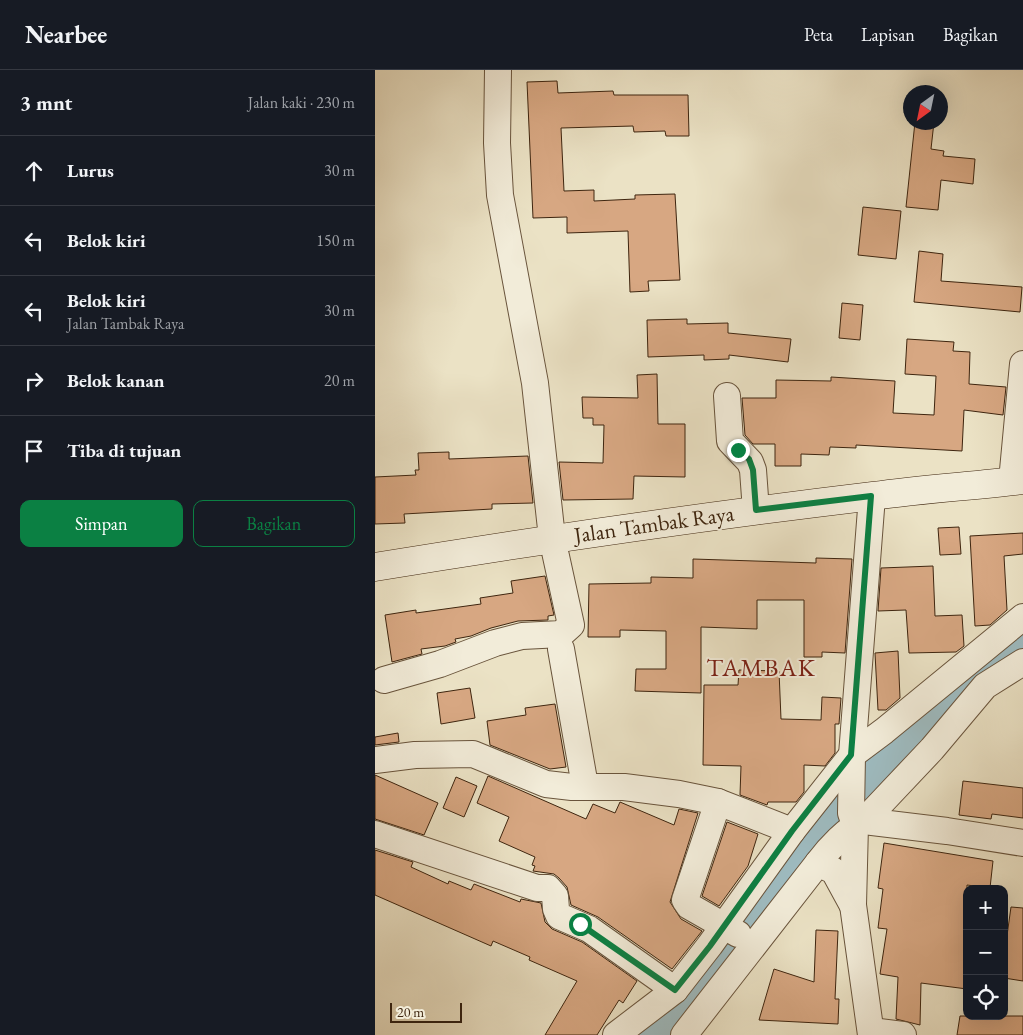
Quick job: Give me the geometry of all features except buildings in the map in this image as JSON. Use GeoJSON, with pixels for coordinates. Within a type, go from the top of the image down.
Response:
{"type":"FeatureCollection","features":[{"type":"Feature","properties":{"kind":"street"},"geometry":{"type":"LineString","coordinates":[[384,680],[440,664],[495,643],[522,636],[561,634],[568,630],[571,625],[552,538],[535,383],[500,195],[497,143],[499,70]]}},
{"type":"Feature","properties":{"kind":"street"},"geometry":{"type":"LineString","coordinates":[[1017,480],[1023,364]]}},
{"type":"Feature","properties":{"kind":"street"},"geometry":{"type":"LineString","coordinates":[[727,396],[730,441],[750,462],[753,470],[756,510]]}},
{"type":"Feature","properties":{"kind":"street","name":"Jalan Tambak Raya"},"geometry":{"type":"LineString","coordinates":[[375,567],[552,538],[756,510],[1017,480]]}},
{"type":"Feature","properties":{"kind":"street"},"geometry":{"type":"LineString","coordinates":[[871,496],[852,760],[857,820],[853,905],[871,1033],[903,1035]]}},
{"type":"Feature","properties":{"kind":"street"},"geometry":{"type":"LineString","coordinates":[[684,1035],[739,935],[792,831],[852,760],[1023,617]]}},
{"type":"Feature","properties":{"kind":"street"},"geometry":{"type":"LineString","coordinates":[[561,649],[585,786]]}},
{"type":"Feature","properties":{"kind":"street"},"geometry":{"type":"LineString","coordinates":[[616,1035],[675,990],[818,863],[827,850],[857,820],[932,749],[985,686],[1023,662]]}},
{"type":"Feature","properties":{"kind":"street"},"geometry":{"type":"LineString","coordinates":[[375,760],[415,755],[473,754],[546,784],[624,787],[679,794],[718,802],[792,831]]}},
{"type":"Feature","properties":{"kind":"street"},"geometry":{"type":"LineString","coordinates":[[718,802],[685,900],[689,906],[739,935]]}},
{"type":"Feature","properties":{"kind":"street"},"geometry":{"type":"LineString","coordinates":[[857,820],[947,830],[1023,843]]}},
{"type":"Feature","properties":{"kind":"street"},"geometry":{"type":"LineString","coordinates":[[375,834],[537,888],[548,888],[555,896],[556,909],[559,916],[589,929],[675,990]]}},
{"type":"Feature","properties":{"kind":"street"},"geometry":{"type":"LineString","coordinates":[[818,863],[834,871],[853,905]]}},
{"type":"Feature","properties":{"kind":"waterway"},"geometry":{"type":"LineString","coordinates":[[657,1035],[828,827],[957,692],[1023,641]]}},
{"type":"Feature","properties":{"kind":"district","name":"TAMBAK"},"geometry":{"type":"Point","coordinates":[761,667]}},
{"type":"Feature","properties":{"kind":"route"},"geometry":{"type":"LineString","coordinates":[[580,924],[600,936],[675,990],[710,946],[792,831],[851,755],[871,496],[756,510],[753,470],[749,459],[738,450]]}}]}
